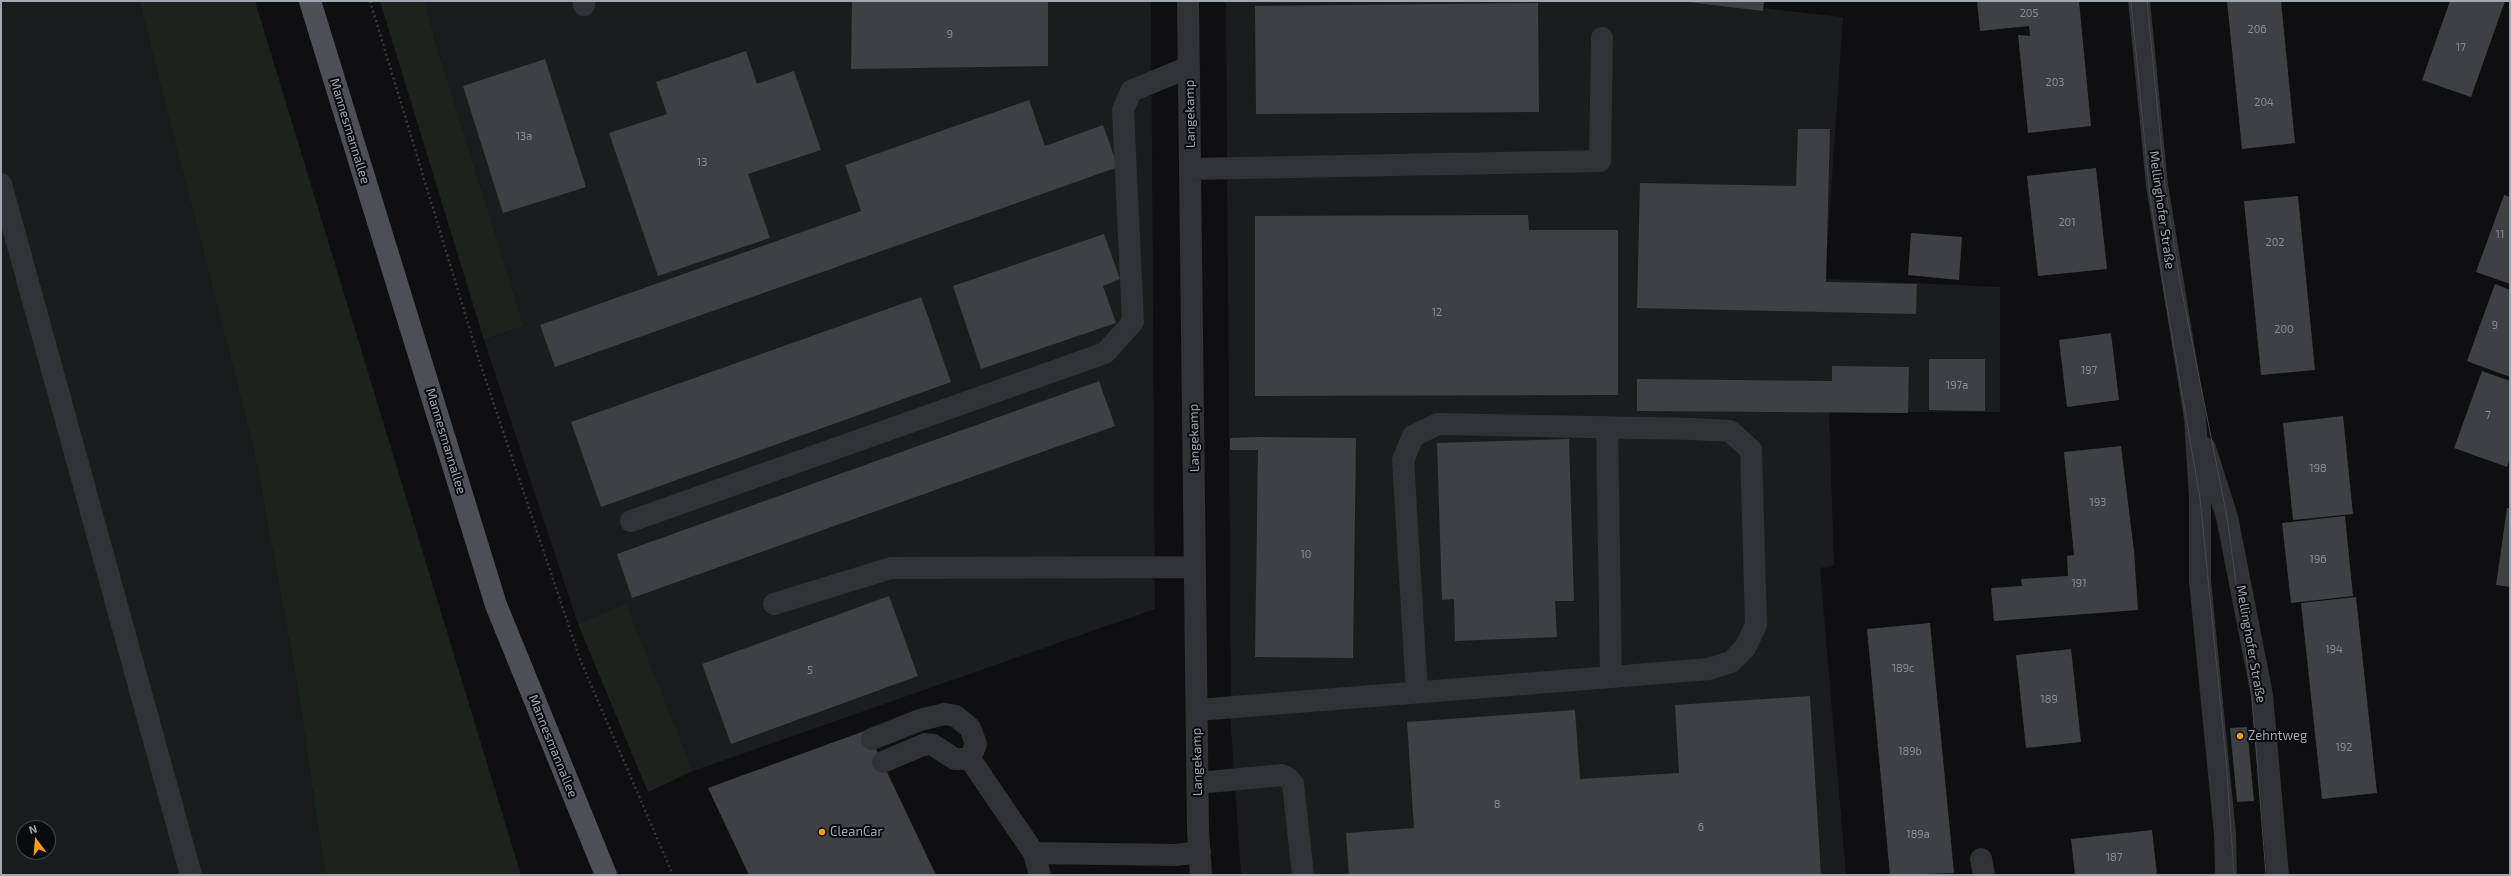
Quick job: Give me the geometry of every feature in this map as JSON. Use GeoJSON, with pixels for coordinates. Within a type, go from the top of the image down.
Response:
{"type":"FeatureCollection","features":[{"type":"Feature","properties":{"kind":"main road","name":"Mannesmannallee"},"geometry":{"type":"LineString","coordinates":[[310,1],[496,605],[605,874]]}},
{"type":"Feature","properties":{"kind":"street","name":"Langekamp"},"geometry":{"type":"LineString","coordinates":[[1188,1],[1198,783],[1201,875]]}},
{"type":"Feature","properties":{"kind":"street","name":"Mellinghofer Straße"},"geometry":{"type":"LineString","coordinates":[[2139,1],[2157,185],[2195,418],[2200,498],[2200,581],[2225,834],[2226,875]]}},
{"type":"Feature","properties":{"kind":"street"},"geometry":{"type":"LineString","coordinates":[[1190,169],[1600,161],[1602,38]]}},
{"type":"Feature","properties":{"kind":"street"},"geometry":{"type":"LineString","coordinates":[[631,521],[1105,353],[1133,322],[1123,110],[1131,91],[1189,67]]}},
{"type":"Feature","properties":{"kind":"street"},"geometry":{"type":"LineString","coordinates":[[1,184],[191,875]]}},
{"type":"Feature","properties":{"kind":"street","name":"Mellinghofer Straße"},"geometry":{"type":"LineString","coordinates":[[2195,418],[2227,517],[2262,695],[2278,875]]}},
{"type":"Feature","properties":{"kind":"street"},"geometry":{"type":"LineString","coordinates":[[1197,710],[1709,669],[1731,662],[1745,648],[1756,625],[1751,450],[1730,431],[1438,424],[1412,436],[1403,460],[1417,692]]}},
{"type":"Feature","properties":{"kind":"street"},"geometry":{"type":"LineString","coordinates":[[1607,427],[1612,677]]}},
{"type":"Feature","properties":{"kind":"street"},"geometry":{"type":"LineString","coordinates":[[774,604],[891,568],[1195,567]]}},
{"type":"Feature","properties":{"kind":"street"},"geometry":{"type":"LineString","coordinates":[[872,739],[920,720],[945,714],[956,716],[970,728],[976,744],[970,759]]}},
{"type":"Feature","properties":{"kind":"street"},"geometry":{"type":"LineString","coordinates":[[883,762],[925,744],[933,745],[955,759],[970,759]]}},
{"type":"Feature","properties":{"kind":"street"},"geometry":{"type":"LineString","coordinates":[[970,759],[1034,853],[1040,875]]}},
{"type":"Feature","properties":{"kind":"street"},"geometry":{"type":"LineString","coordinates":[[1198,783],[1282,775],[1288,778],[1294,784],[1303,875]]}},
{"type":"Feature","properties":{"kind":"street"},"geometry":{"type":"LineString","coordinates":[[1034,853],[1175,855],[1200,852]]}},
{"type":"Feature","properties":{"kind":"path"},"geometry":{"type":"LineString","coordinates":[[370,1],[480,363],[579,654],[673,875]]}},
{"type":"Feature","properties":{"kind":"shaded area"},"geometry":{"type":"Polygon","coordinates":[[[1,1],[139,1],[254,450],[297,684],[325,875],[1,875],[1,1]]]}},
{"type":"Feature","properties":{"kind":"shaded area"},"geometry":{"type":"Polygon","coordinates":[[[139,1],[255,1],[521,875],[325,875],[297,684],[254,450],[139,1]]]}},
{"type":"Feature","properties":{"kind":"shaded area"},"geometry":{"type":"Polygon","coordinates":[[[380,1],[425,1],[434,37],[524,326],[484,340],[380,1]]]}},
{"type":"Feature","properties":{"kind":"shaded area"},"geometry":{"type":"Polygon","coordinates":[[[425,1],[1151,1],[1155,609],[693,771],[626,605],[578,624],[484,340],[524,326],[434,37],[425,1]]]}},
{"type":"Feature","properties":{"kind":"shaded area"},"geometry":{"type":"Polygon","coordinates":[[[1226,1],[1697,1],[1843,17],[1825,279],[2000,287],[2000,412],[1829,412],[1834,565],[1820,568],[1846,875],[1241,875],[1231,728],[1226,1]]]}},
{"type":"Feature","properties":{"kind":"shaded area"},"geometry":{"type":"Polygon","coordinates":[[[626,604],[693,771],[648,792],[578,624],[626,604]]]}},
{"type":"Feature","properties":{"kind":"building"},"geometry":{"type":"Polygon","coordinates":[[[852,1],[1048,1],[1048,66],[851,69],[852,1]]]}},
{"type":"Feature","properties":{"kind":"building"},"geometry":{"type":"Polygon","coordinates":[[[1680,1],[1764,1],[1763,11],[1680,1]]]}},
{"type":"Feature","properties":{"kind":"building"},"geometry":{"type":"Polygon","coordinates":[[[1977,1],[2079,1],[2091,126],[2028,133],[2018,35],[2030,36],[2029,26],[1980,31],[1977,1]]]}},
{"type":"Feature","properties":{"kind":"building"},"geometry":{"type":"Polygon","coordinates":[[[2227,1],[2281,1],[2295,143],[2242,149],[2227,1]]]}},
{"type":"Feature","properties":{"kind":"building"},"geometry":{"type":"Polygon","coordinates":[[[2450,1],[2505,1],[2471,97],[2422,80],[2450,1]]]}},
{"type":"Feature","properties":{"kind":"building"},"geometry":{"type":"Polygon","coordinates":[[[1538,3],[1539,112],[1256,114],[1255,6],[1538,3]]]}},
{"type":"Feature","properties":{"kind":"building"},"geometry":{"type":"Polygon","coordinates":[[[746,51],[757,84],[794,71],[821,150],[748,174],[770,238],[658,276],[609,133],[667,114],[656,82],[746,51]]]}},
{"type":"Feature","properties":{"kind":"building"},"geometry":{"type":"Polygon","coordinates":[[[545,59],[586,187],[503,213],[463,86],[545,59]]]}},
{"type":"Feature","properties":{"kind":"building"},"geometry":{"type":"Polygon","coordinates":[[[1029,100],[1045,146],[1103,125],[1118,167],[555,367],[540,325],[861,211],[845,165],[1029,100]]]}},
{"type":"Feature","properties":{"kind":"building"},"geometry":{"type":"Polygon","coordinates":[[[1798,129],[1830,129],[1826,282],[1917,284],[1916,314],[1637,308],[1640,183],[1796,186],[1798,129]]]}},
{"type":"Feature","properties":{"kind":"building"},"geometry":{"type":"Polygon","coordinates":[[[2096,168],[2107,269],[2038,276],[2027,176],[2096,168]]]}},
{"type":"Feature","properties":{"kind":"building"},"geometry":{"type":"Polygon","coordinates":[[[2504,195],[2510,197],[2510,284],[2476,272],[2504,195]]]}},
{"type":"Feature","properties":{"kind":"building"},"geometry":{"type":"Polygon","coordinates":[[[2298,196],[2315,370],[2261,375],[2244,201],[2298,196]]]}},
{"type":"Feature","properties":{"kind":"building"},"geometry":{"type":"Polygon","coordinates":[[[1528,215],[1529,230],[1618,230],[1618,395],[1255,396],[1255,216],[1528,215]]]}},
{"type":"Feature","properties":{"kind":"building"},"geometry":{"type":"Polygon","coordinates":[[[1911,233],[1962,237],[1959,280],[1908,275],[1911,233]]]}},
{"type":"Feature","properties":{"kind":"building"},"geometry":{"type":"Polygon","coordinates":[[[1104,234],[1120,279],[1103,286],[1116,323],[981,369],[953,286],[1104,234]]]}},
{"type":"Feature","properties":{"kind":"building"},"geometry":{"type":"Polygon","coordinates":[[[2495,284],[2510,290],[2510,377],[2467,361],[2495,284]]]}},
{"type":"Feature","properties":{"kind":"building"},"geometry":{"type":"Polygon","coordinates":[[[921,297],[951,382],[601,507],[571,422],[921,297]]]}},
{"type":"Feature","properties":{"kind":"building"},"geometry":{"type":"Polygon","coordinates":[[[2111,333],[2119,400],[2067,407],[2059,340],[2111,333]]]}},
{"type":"Feature","properties":{"kind":"building"},"geometry":{"type":"Polygon","coordinates":[[[1929,359],[1985,359],[1985,411],[1929,410],[1929,359]]]}},
{"type":"Feature","properties":{"kind":"building"},"geometry":{"type":"Polygon","coordinates":[[[1832,366],[1909,367],[1908,413],[1637,411],[1637,379],[1832,381],[1832,366]]]}},
{"type":"Feature","properties":{"kind":"building"},"geometry":{"type":"Polygon","coordinates":[[[2482,371],[2510,381],[2510,458],[2507,467],[2454,448],[2482,371]]]}},
{"type":"Feature","properties":{"kind":"building"},"geometry":{"type":"Polygon","coordinates":[[[1099,381],[1115,426],[632,598],[617,554],[1099,381]]]}},
{"type":"Feature","properties":{"kind":"building"},"geometry":{"type":"Polygon","coordinates":[[[2343,416],[2353,514],[2293,520],[2283,423],[2343,416]]]}},
{"type":"Feature","properties":{"kind":"building"},"geometry":{"type":"Polygon","coordinates":[[[1230,438],[1356,438],[1353,658],[1255,657],[1258,450],[1230,450],[1230,438]]]}},
{"type":"Feature","properties":{"kind":"building"},"geometry":{"type":"Polygon","coordinates":[[[1569,439],[1574,601],[1555,601],[1557,637],[1455,641],[1454,599],[1442,600],[1437,443],[1569,439]]]}},
{"type":"Feature","properties":{"kind":"building"},"geometry":{"type":"Polygon","coordinates":[[[2121,446],[2134,551],[2138,610],[1994,621],[1991,588],[2022,586],[2021,579],[2068,576],[2067,556],[2074,555],[2064,452],[2121,446]]]}},
{"type":"Feature","properties":{"kind":"building"},"geometry":{"type":"Polygon","coordinates":[[[2507,508],[2510,508],[2510,587],[2496,585],[2507,508]]]}},
{"type":"Feature","properties":{"kind":"building"},"geometry":{"type":"Polygon","coordinates":[[[2345,516],[2353,596],[2291,603],[2282,523],[2345,516]]]}},
{"type":"Feature","properties":{"kind":"building"},"geometry":{"type":"Polygon","coordinates":[[[889,596],[918,676],[731,744],[702,664],[889,596]]]}},
{"type":"Feature","properties":{"kind":"building"},"geometry":{"type":"Polygon","coordinates":[[[2356,597],[2377,793],[2322,799],[2301,603],[2356,597]]]}},
{"type":"Feature","properties":{"kind":"building"},"geometry":{"type":"Polygon","coordinates":[[[1930,623],[1954,873],[1890,875],[1867,629],[1930,623]]]}},
{"type":"Feature","properties":{"kind":"building"},"geometry":{"type":"Polygon","coordinates":[[[2071,649],[2081,742],[2026,748],[2016,655],[2071,649]]]}},
{"type":"Feature","properties":{"kind":"building"},"geometry":{"type":"Polygon","coordinates":[[[1810,696],[1821,875],[1349,875],[1346,833],[1414,828],[1407,722],[1575,710],[1580,779],[1679,773],[1675,705],[1810,696]]]}},
{"type":"Feature","properties":{"kind":"building"},"geometry":{"type":"Polygon","coordinates":[[[2247,727],[2254,801],[2237,802],[2230,728],[2247,727]]]}},
{"type":"Feature","properties":{"kind":"building","name":"CleanCar"},"geometry":{"type":"Polygon","coordinates":[[[867,730],[936,875],[749,875],[708,788],[867,730]]]}},
{"type":"Feature","properties":{"kind":"building"},"geometry":{"type":"Polygon","coordinates":[[[2152,830],[2157,875],[2075,875],[2071,839],[2152,830]]]}},
{"type":"Feature","properties":{"kind":"tram line"},"geometry":{"type":"LineString","coordinates":[[2131,1],[2149,186],[2163,283],[2200,498],[2226,760],[2234,875]]}},
{"type":"Feature","properties":{"kind":"tram line"},"geometry":{"type":"LineString","coordinates":[[2147,1],[2165,186],[2180,282],[2227,517],[2252,698],[2266,875]]}},
{"type":"Feature","properties":{"kind":"place","name":"Zehntweg"},"geometry":{"type":"Point","coordinates":[2240,736]}},
{"type":"Feature","properties":{"kind":"place","name":"CleanCar"},"geometry":{"type":"Point","coordinates":[822,832]}}]}
